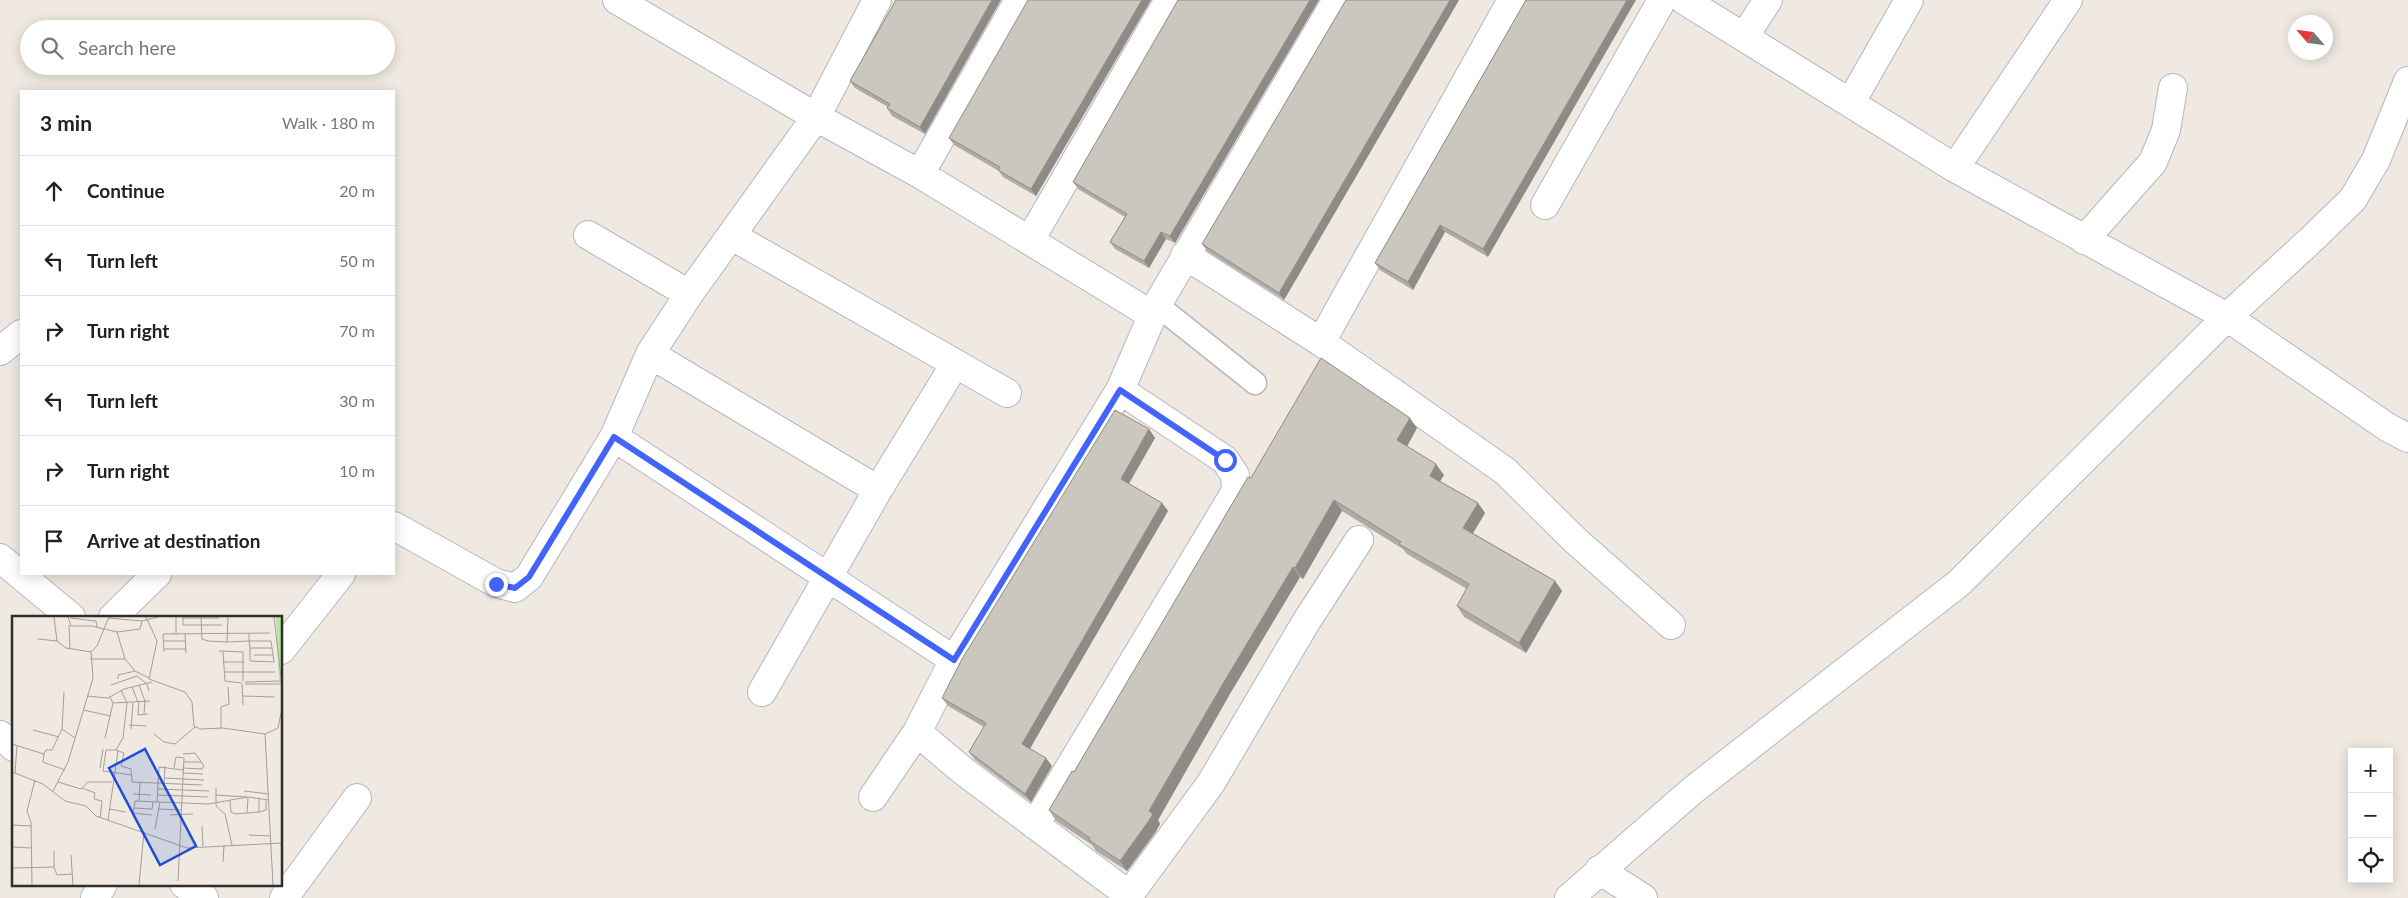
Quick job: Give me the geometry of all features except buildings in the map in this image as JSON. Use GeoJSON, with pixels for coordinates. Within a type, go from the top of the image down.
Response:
{"type":"FeatureCollection","features":[{"type":"Feature","properties":{"kind":"street"},"geometry":{"type":"LineString","coordinates":[[617,0],[816,118],[920,174],[1030,240],[1155,310]]}},
{"type":"Feature","properties":{"kind":"street"},"geometry":{"type":"LineString","coordinates":[[395,527],[496,584],[515,588],[529,577],[614,437],[650,354],[688,294],[816,118],[877,0]]}},
{"type":"Feature","properties":{"kind":"street"},"geometry":{"type":"LineString","coordinates":[[920,174],[1019,0]]}},
{"type":"Feature","properties":{"kind":"street"},"geometry":{"type":"LineString","coordinates":[[1030,240],[1169,0]]}},
{"type":"Feature","properties":{"kind":"street"},"geometry":{"type":"LineString","coordinates":[[873,797],[917,732],[954,660],[1120,390],[1155,310],[1185,256],[1337,0]]}},
{"type":"Feature","properties":{"kind":"street"},"geometry":{"type":"LineString","coordinates":[[1321,342],[1512,0]]}},
{"type":"Feature","properties":{"kind":"street"},"geometry":{"type":"LineString","coordinates":[[1545,205],[1662,0]]}},
{"type":"Feature","properties":{"kind":"street"},"geometry":{"type":"LineString","coordinates":[[1684,0],[1851,102],[1954,168],[2227,317],[2387,427],[2408,438]]}},
{"type":"Feature","properties":{"kind":"street"},"geometry":{"type":"LineString","coordinates":[[1744,37],[1768,0]]}},
{"type":"Feature","properties":{"kind":"street"},"geometry":{"type":"LineString","coordinates":[[1851,102],[1909,0]]}},
{"type":"Feature","properties":{"kind":"street"},"geometry":{"type":"LineString","coordinates":[[1954,168],[2068,0]]}},
{"type":"Feature","properties":{"kind":"street"},"geometry":{"type":"LineString","coordinates":[[1569,898],[1599,870],[1701,784],[1959,582],[2227,317],[2353,199],[2376,160],[2408,81]]}},
{"type":"Feature","properties":{"kind":"street"},"geometry":{"type":"LineString","coordinates":[[2084,240],[2153,162],[2166,130],[2173,88]]}},
{"type":"Feature","properties":{"kind":"street"},"geometry":{"type":"LineString","coordinates":[[588,235],[688,294]]}},
{"type":"Feature","properties":{"kind":"street"},"geometry":{"type":"LineString","coordinates":[[732,236],[1008,394]]}},
{"type":"Feature","properties":{"kind":"street"},"geometry":{"type":"LineString","coordinates":[[1185,256],[1321,342],[1505,471],[1576,540],[1671,625]]}},
{"type":"Feature","properties":{"kind":"street"},"geometry":{"type":"LineString","coordinates":[[0,351],[20,335]]}},
{"type":"Feature","properties":{"kind":"street"},"geometry":{"type":"LineString","coordinates":[[650,354],[878,490]]}},
{"type":"Feature","properties":{"kind":"street"},"geometry":{"type":"LineString","coordinates":[[762,692],[878,490],[955,364]]}},
{"type":"Feature","properties":{"kind":"street"},"geometry":{"type":"LineString","coordinates":[[1035,825],[1236,491],[1235,475],[1225,460],[1120,390]]}},
{"type":"Feature","properties":{"kind":"street"},"geometry":{"type":"LineString","coordinates":[[614,437],[954,660]]}},
{"type":"Feature","properties":{"kind":"street"},"geometry":{"type":"LineString","coordinates":[[917,732],[962,770],[1129,895],[1211,783],[1306,622],[1359,540]]}},
{"type":"Feature","properties":{"kind":"street"},"geometry":{"type":"LineString","coordinates":[[0,558],[20,575]]}},
{"type":"Feature","properties":{"kind":"street"},"geometry":{"type":"LineString","coordinates":[[20,575],[70,616]]}},
{"type":"Feature","properties":{"kind":"street"},"geometry":{"type":"LineString","coordinates":[[114,616],[156,575]]}},
{"type":"Feature","properties":{"kind":"street"},"geometry":{"type":"LineString","coordinates":[[282,649],[340,575]]}},
{"type":"Feature","properties":{"kind":"street"},"geometry":{"type":"LineString","coordinates":[[284,898],[357,798]]}},
{"type":"Feature","properties":{"kind":"street"},"geometry":{"type":"LineString","coordinates":[[1599,870],[1643,898]]}},
{"type":"Feature","properties":{"kind":"street"},"geometry":{"type":"LineString","coordinates":[[95,898],[102,886]]}},
{"type":"Feature","properties":{"kind":"street"},"geometry":{"type":"LineString","coordinates":[[187,886],[204,898]]}},
{"type":"Feature","properties":{"kind":"lane"},"geometry":{"type":"LineString","coordinates":[[1155,310],[1255,383]]}},
{"type":"Feature","properties":{"kind":"route"},"geometry":{"type":"LineString","coordinates":[[496,584],[515,588],[529,577],[614,437],[954,660],[1120,390],[1225,460]]}}]}
